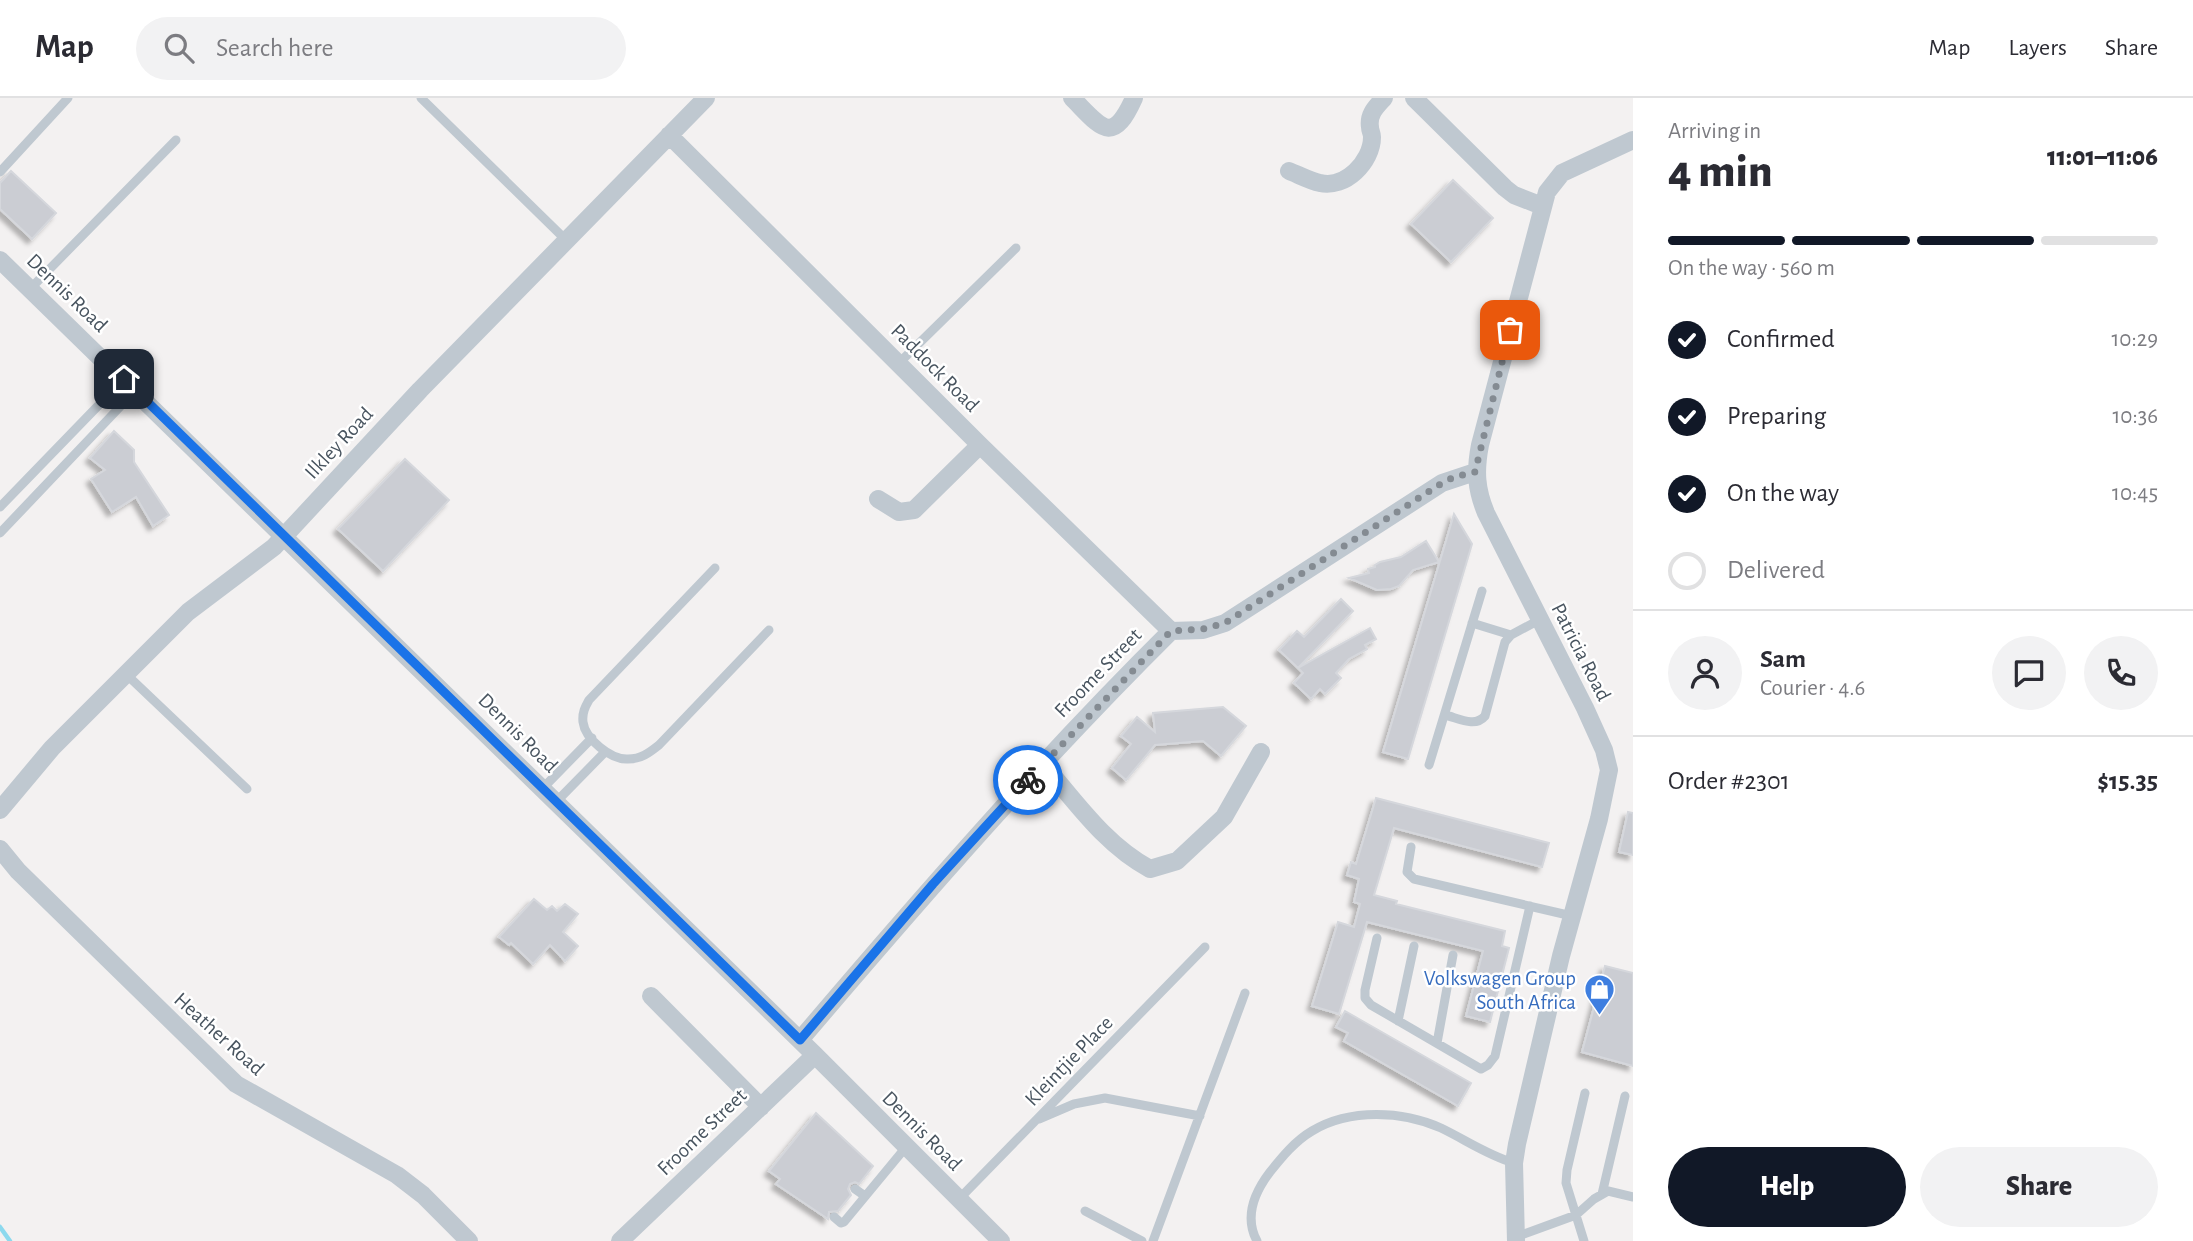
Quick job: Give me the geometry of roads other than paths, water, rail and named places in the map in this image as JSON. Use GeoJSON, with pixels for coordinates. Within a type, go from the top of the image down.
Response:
{"type":"FeatureCollection","features":[{"type":"Feature","properties":{"kind":"street","name":"Ilkley Road"},"geometry":{"type":"LineString","coordinates":[[0,810],[34,767],[188,612],[263,557],[284,536],[420,390],[706,98]]}},
{"type":"Feature","properties":{"kind":"street"},"geometry":{"type":"LineString","coordinates":[[1072,98],[1098,124],[1114,128],[1121,122],[1134,98]]}},
{"type":"Feature","properties":{"kind":"street"},"geometry":{"type":"LineString","coordinates":[[1289,171],[1322,184],[1340,183],[1360,167],[1369,153],[1372,137],[1369,125],[1371,114],[1384,98]]}},
{"type":"Feature","properties":{"kind":"street"},"geometry":{"type":"LineString","coordinates":[[1414,98],[1514,195],[1542,206]]}},
{"type":"Feature","properties":{"kind":"street","name":"Paddock Road"},"geometry":{"type":"LineString","coordinates":[[669,135],[1171,631]]}},
{"type":"Feature","properties":{"kind":"street","name":"Patricia Road"},"geometry":{"type":"LineString","coordinates":[[1516,1239],[1514,1163],[1539,1046],[1599,819],[1609,770],[1607,758],[1585,708],[1486,513],[1475,472],[1547,192],[1562,173],[1633,139]]}},
{"type":"Feature","properties":{"kind":"street","name":"Dennis Road"},"geometry":{"type":"LineString","coordinates":[[0,260],[800,1040],[1001,1241]]}},
{"type":"Feature","properties":{"kind":"street"},"geometry":{"type":"LineString","coordinates":[[878,499],[899,512],[914,510],[980,445]]}},
{"type":"Feature","properties":{"kind":"street","name":"Froome Street"},"geometry":{"type":"LineString","coordinates":[[800,1040],[933,884],[1043,764],[1171,631],[1203,629],[1225,623],[1442,483],[1475,472]]}},
{"type":"Feature","properties":{"kind":"street"},"geometry":{"type":"LineString","coordinates":[[1043,764],[1087,816],[1127,857],[1150,869],[1177,861],[1224,817],[1261,752]]}},
{"type":"Feature","properties":{"kind":"street","name":"Heather Road"},"geometry":{"type":"LineString","coordinates":[[0,849],[28,881],[236,1084],[397,1175],[423,1195],[469,1241]]}},
{"type":"Feature","properties":{"kind":"street"},"geometry":{"type":"LineString","coordinates":[[651,996],[761,1107]]}},
{"type":"Feature","properties":{"kind":"street","name":"Froome Street"},"geometry":{"type":"LineString","coordinates":[[620,1241],[815,1055]]}},
{"type":"Feature","properties":{"kind":"lane"},"geometry":{"type":"LineString","coordinates":[[0,172],[68,98]]}},
{"type":"Feature","properties":{"kind":"lane"},"geometry":{"type":"LineString","coordinates":[[421,98],[567,241]]}},
{"type":"Feature","properties":{"kind":"lane"},"geometry":{"type":"LineString","coordinates":[[30,289],[176,140]]}},
{"type":"Feature","properties":{"kind":"lane"},"geometry":{"type":"LineString","coordinates":[[899,363],[1016,248]]}},
{"type":"Feature","properties":{"kind":"lane"},"geometry":{"type":"LineString","coordinates":[[0,507],[129,385]]}},
{"type":"Feature","properties":{"kind":"lane"},"geometry":{"type":"LineString","coordinates":[[0,533],[129,385]]}},
{"type":"Feature","properties":{"kind":"lane"},"geometry":{"type":"LineString","coordinates":[[715,568],[589,700],[583,711],[583,725],[592,738],[606,752],[627,759],[645,756],[659,746],[769,629]]}},
{"type":"Feature","properties":{"kind":"lane"},"geometry":{"type":"LineString","coordinates":[[1429,765],[1482,591]]}},
{"type":"Feature","properties":{"kind":"lane"},"geometry":{"type":"LineString","coordinates":[[1445,715],[1475,723],[1481,721],[1485,716],[1502,650],[1511,635],[1539,620]]}},
{"type":"Feature","properties":{"kind":"lane"},"geometry":{"type":"LineString","coordinates":[[1472,623],[1511,635]]}},
{"type":"Feature","properties":{"kind":"lane"},"geometry":{"type":"LineString","coordinates":[[127,675],[247,789]]}},
{"type":"Feature","properties":{"kind":"lane"},"geometry":{"type":"LineString","coordinates":[[542,789],[592,738]]}},
{"type":"Feature","properties":{"kind":"lane"},"geometry":{"type":"LineString","coordinates":[[556,802],[606,752]]}},
{"type":"Feature","properties":{"kind":"lane"},"geometry":{"type":"LineString","coordinates":[[1411,848],[1407,872],[1414,879],[1572,916]]}},
{"type":"Feature","properties":{"kind":"lane"},"geometry":{"type":"LineString","coordinates":[[1377,938],[1365,998],[1371,1005],[1481,1069],[1495,1056],[1530,906]]}},
{"type":"Feature","properties":{"kind":"lane"},"geometry":{"type":"LineString","coordinates":[[1398,1021],[1414,946]]}},
{"type":"Feature","properties":{"kind":"lane","name":"Kleintjie Place"},"geometry":{"type":"LineString","coordinates":[[958,1200],[1205,947]]}},
{"type":"Feature","properties":{"kind":"lane"},"geometry":{"type":"LineString","coordinates":[[1437,1043],[1453,955]]}},
{"type":"Feature","properties":{"kind":"lane"},"geometry":{"type":"LineString","coordinates":[[1153,1241],[1245,993]]}},
{"type":"Feature","properties":{"kind":"lane"},"geometry":{"type":"LineString","coordinates":[[1584,1241],[1566,1183],[1585,1093]]}},
{"type":"Feature","properties":{"kind":"lane"},"geometry":{"type":"LineString","coordinates":[[1602,1194],[1625,1096]]}},
{"type":"Feature","properties":{"kind":"lane"},"geometry":{"type":"LineString","coordinates":[[1035,1121],[1074,1104],[1105,1098],[1200,1116]]}},
{"type":"Feature","properties":{"kind":"lane"},"geometry":{"type":"LineString","coordinates":[[1257,1241],[1250,1223],[1250,1213],[1259,1187],[1289,1149],[1312,1131],[1326,1125],[1375,1114],[1398,1115],[1441,1128],[1491,1156],[1514,1163]]}},
{"type":"Feature","properties":{"kind":"lane"},"geometry":{"type":"LineString","coordinates":[[834,1217],[841,1223],[844,1222],[906,1147]]}},
{"type":"Feature","properties":{"kind":"lane"},"geometry":{"type":"LineString","coordinates":[[855,1189],[864,1196]]}},
{"type":"Feature","properties":{"kind":"lane"},"geometry":{"type":"LineString","coordinates":[[1516,1239],[1576,1215],[1602,1194],[1614,1191],[1633,1196]]}},
{"type":"Feature","properties":{"kind":"lane"},"geometry":{"type":"LineString","coordinates":[[1084,1210],[1142,1241]]}},
{"type":"Feature","properties":{"kind":"waterway"},"geometry":{"type":"LineString","coordinates":[[0,1227],[10,1241]]}},
{"type":"Feature","properties":{"kind":"place","name":"Volkswagen Group South Africa"},"geometry":{"type":"Point","coordinates":[1599,1017]}}]}
